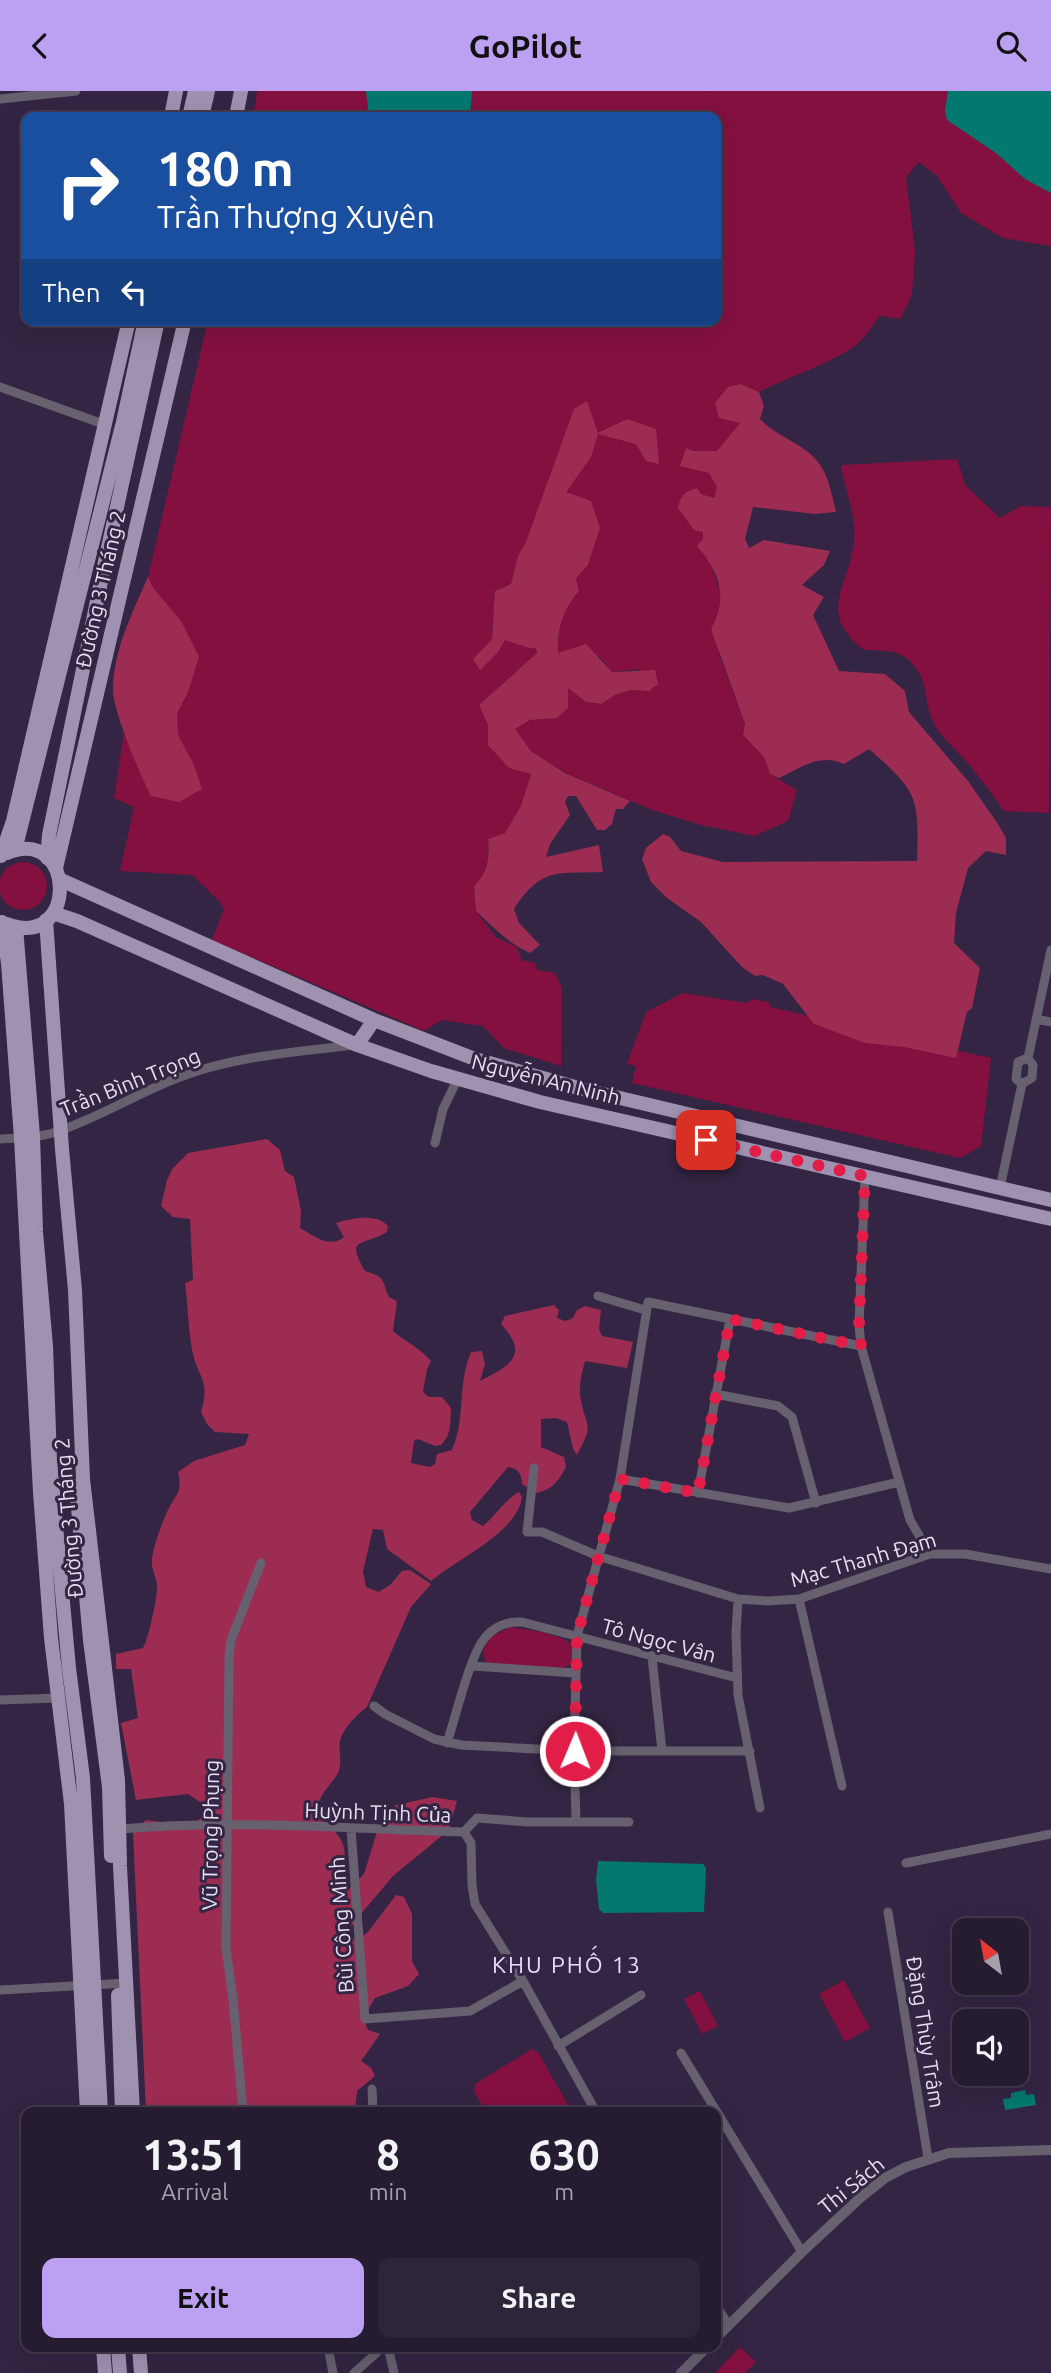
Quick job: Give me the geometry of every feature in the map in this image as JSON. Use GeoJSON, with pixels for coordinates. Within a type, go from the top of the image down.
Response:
{"type":"FeatureCollection","features":[{"type":"Feature","properties":{"kind":"main road"},"geometry":{"type":"LineString","coordinates":[[172,112],[176,91]]}},
{"type":"Feature","properties":{"kind":"main road"},"geometry":{"type":"LineString","coordinates":[[190,112],[195,91]]}},
{"type":"Feature","properties":{"kind":"main road"},"geometry":{"type":"LineString","coordinates":[[203,112],[208,91]]}},
{"type":"Feature","properties":{"kind":"main road"},"geometry":{"type":"LineString","coordinates":[[237,112],[241,91]]}},
{"type":"Feature","properties":{"kind":"main road","name":"Đường 3 Tháng 2"},"geometry":{"type":"LineString","coordinates":[[5,854],[128,326]]}},
{"type":"Feature","properties":{"kind":"main road","name":"Đường 3 Tháng 2"},"geometry":{"type":"LineString","coordinates":[[5,854],[123,422],[144,326]]}},
{"type":"Feature","properties":{"kind":"main road","name":"Đường 3 Tháng 2"},"geometry":{"type":"LineString","coordinates":[[122,2107],[122,1983],[116,1834],[90,1640],[56,1131],[45,919],[62,892],[49,835],[157,326]]}},
{"type":"Feature","properties":{"kind":"main road","name":"Đường 3 Tháng 2"},"geometry":{"type":"LineString","coordinates":[[55,869],[184,326]]}},
{"type":"Feature","properties":{"kind":"main road","name":"Nguyễn An Ninh"},"geometry":{"type":"LineString","coordinates":[[5,854],[27,849],[55,869],[374,1020],[475,1059],[582,1089],[1051,1200]]}},
{"type":"Feature","properties":{"kind":"main road"},"geometry":{"type":"LineString","coordinates":[[6,923],[45,919]]}},
{"type":"Feature","properties":{"kind":"main road","name":"Nguyễn An Ninh"},"geometry":{"type":"LineString","coordinates":[[45,919],[77,921],[356,1045],[458,1078],[578,1111],[1051,1219]]}},
{"type":"Feature","properties":{"kind":"main road","name":"Đường 3 Tháng 2"},"geometry":{"type":"LineString","coordinates":[[6,923],[27,1137],[50,1515],[51,1638],[79,1832],[87,1985],[87,2107]]}},
{"type":"Feature","properties":{"kind":"main road"},"geometry":{"type":"LineString","coordinates":[[356,1045],[374,1020]]}},
{"type":"Feature","properties":{"kind":"main road"},"geometry":{"type":"LineString","coordinates":[[393,1056],[401,1031]]}},
{"type":"Feature","properties":{"kind":"main road"},"geometry":{"type":"LineString","coordinates":[[578,1111],[582,1089]]}},
{"type":"Feature","properties":{"kind":"main road"},"geometry":{"type":"LineString","coordinates":[[996,1206],[1000,1188]]}},
{"type":"Feature","properties":{"kind":"main road","name":"Đường 3 Tháng 2"},"geometry":{"type":"LineString","coordinates":[[50,1515],[83,1778],[79,1832]]}},
{"type":"Feature","properties":{"kind":"main road","name":"Đường 3 Tháng 2"},"geometry":{"type":"LineString","coordinates":[[122,1983],[133,2107]]}},
{"type":"Feature","properties":{"kind":"main road","name":"Đường 3 Tháng 2"},"geometry":{"type":"LineString","coordinates":[[87,1985],[100,2107]]}},
{"type":"Feature","properties":{"kind":"main road"},"geometry":{"type":"LineString","coordinates":[[103,2352],[105,2373]]}},
{"type":"Feature","properties":{"kind":"main road"},"geometry":{"type":"LineString","coordinates":[[118,2352],[120,2373]]}},
{"type":"Feature","properties":{"kind":"main road"},"geometry":{"type":"LineString","coordinates":[[139,2352],[141,2373]]}},
{"type":"Feature","properties":{"kind":"main road"},"geometry":{"type":"LineString","coordinates":[[149,2352],[150,2373]]}},
{"type":"Feature","properties":{"kind":"street"},"geometry":{"type":"LineString","coordinates":[[0,99],[76,91]]}},
{"type":"Feature","properties":{"kind":"street"},"geometry":{"type":"LineString","coordinates":[[0,387],[106,425]]}},
{"type":"Feature","properties":{"kind":"street"},"geometry":{"type":"LineString","coordinates":[[1000,1188],[1022,1084],[1016,1079],[1018,1062],[1028,1058],[1051,950]]}},
{"type":"Feature","properties":{"kind":"street"},"geometry":{"type":"LineString","coordinates":[[1036,1019],[1051,1022]]}},
{"type":"Feature","properties":{"kind":"street","name":"Trần Bình Trọng"},"geometry":{"type":"LineString","coordinates":[[0,1139],[56,1131],[105,1112],[179,1077],[203,1070],[295,1052],[356,1045]]}},
{"type":"Feature","properties":{"kind":"street"},"geometry":{"type":"LineString","coordinates":[[435,1143],[443,1109],[458,1078]]}},
{"type":"Feature","properties":{"kind":"street"},"geometry":{"type":"LineString","coordinates":[[865,1176],[859,1325],[861,1346],[910,1520],[930,1554]]}},
{"type":"Feature","properties":{"kind":"street"},"geometry":{"type":"LineString","coordinates":[[598,1296],[861,1346]]}},
{"type":"Feature","properties":{"kind":"street"},"geometry":{"type":"LineString","coordinates":[[576,1820],[577,1636],[620,1479],[647,1306]]}},
{"type":"Feature","properties":{"kind":"street"},"geometry":{"type":"LineString","coordinates":[[698,1493],[730,1319]]}},
{"type":"Feature","properties":{"kind":"street"},"geometry":{"type":"LineString","coordinates":[[715,1395],[778,1406],[792,1417],[816,1503]]}},
{"type":"Feature","properties":{"kind":"street","name":"Mạc Thanh Đạm"},"geometry":{"type":"LineString","coordinates":[[534,1468],[527,1532],[542,1532],[598,1556],[738,1599],[768,1601],[799,1598],[930,1554],[965,1554],[1051,1569]]}},
{"type":"Feature","properties":{"kind":"street"},"geometry":{"type":"LineString","coordinates":[[620,1479],[782,1508],[796,1508],[899,1482]]}},
{"type":"Feature","properties":{"kind":"street","name":"Vũ Trọng Phụng"},"geometry":{"type":"LineString","coordinates":[[243,2107],[226,1948],[229,1656],[231,1640],[261,1563]]}},
{"type":"Feature","properties":{"kind":"street"},"geometry":{"type":"LineString","coordinates":[[799,1598],[842,1786]]}},
{"type":"Feature","properties":{"kind":"street"},"geometry":{"type":"LineString","coordinates":[[738,1599],[737,1678],[760,1808]]}},
{"type":"Feature","properties":{"kind":"street","name":"Tô Ngọc Vân"},"geometry":{"type":"LineString","coordinates":[[447,1743],[483,1640],[494,1629],[511,1621],[737,1678]]}},
{"type":"Feature","properties":{"kind":"street"},"geometry":{"type":"LineString","coordinates":[[652,1657],[662,1751]]}},
{"type":"Feature","properties":{"kind":"street"},"geometry":{"type":"LineString","coordinates":[[472,1666],[575,1672]]}},
{"type":"Feature","properties":{"kind":"street"},"geometry":{"type":"LineString","coordinates":[[0,1700],[59,1698]]}},
{"type":"Feature","properties":{"kind":"street"},"geometry":{"type":"LineString","coordinates":[[374,1706],[422,1733],[447,1743],[575,1751],[750,1751]]}},
{"type":"Feature","properties":{"kind":"street","name":"Huỳnh Tịnh Của"},"geometry":{"type":"LineString","coordinates":[[116,1834],[172,1825],[464,1832],[477,1818],[528,1822],[629,1822]]}},
{"type":"Feature","properties":{"kind":"street","name":"Bùi Công Minh"},"geometry":{"type":"LineString","coordinates":[[351,1829],[366,2019],[470,2011],[523,1982]]}},
{"type":"Feature","properties":{"kind":"street"},"geometry":{"type":"LineString","coordinates":[[464,1832],[471,1843],[475,1904],[523,1982],[593,2107]]}},
{"type":"Feature","properties":{"kind":"street"},"geometry":{"type":"LineString","coordinates":[[906,1863],[1051,1834]]}},
{"type":"Feature","properties":{"kind":"street","name":"Đặng Thùy Trâm"},"geometry":{"type":"LineString","coordinates":[[888,1912],[928,2158]]}},
{"type":"Feature","properties":{"kind":"street"},"geometry":{"type":"LineString","coordinates":[[0,1990],[122,1983]]}},
{"type":"Feature","properties":{"kind":"street"},"geometry":{"type":"LineString","coordinates":[[558,2046],[641,1995]]}},
{"type":"Feature","properties":{"kind":"street"},"geometry":{"type":"LineString","coordinates":[[681,2053],[714,2107]]}},
{"type":"Feature","properties":{"kind":"street"},"geometry":{"type":"LineString","coordinates":[[372,2089],[373,2107]]}},
{"type":"Feature","properties":{"kind":"street"},"geometry":{"type":"LineString","coordinates":[[721,2119],[802,2252]]}},
{"type":"Feature","properties":{"kind":"street","name":"Thi Sách"},"geometry":{"type":"LineString","coordinates":[[721,2333],[802,2252],[885,2178],[928,2158],[967,2151],[1051,2150]]}},
{"type":"Feature","properties":{"kind":"street"},"geometry":{"type":"LineString","coordinates":[[721,2313],[729,2325]]}},
{"type":"Feature","properties":{"kind":"street"},"geometry":{"type":"LineString","coordinates":[[329,2352],[333,2373]]}},
{"type":"Feature","properties":{"kind":"street"},"geometry":{"type":"LineString","coordinates":[[354,2373],[379,2352]]}},
{"type":"Feature","properties":{"kind":"street"},"geometry":{"type":"LineString","coordinates":[[387,2352],[394,2373]]}},
{"type":"Feature","properties":{"kind":"street"},"geometry":{"type":"LineString","coordinates":[[681,2373],[702,2352]]}},
{"type":"Feature","properties":{"kind":"shaded area"},"geometry":{"type":"Polygon","coordinates":[[[257,91],[1051,91],[1051,246],[1003,238],[961,213],[937,176],[919,162],[906,177],[915,251],[912,295],[900,319],[880,316],[859,343],[844,353],[759,392],[741,384],[719,417],[740,423],[717,451],[693,451],[687,448],[709,473],[717,487],[714,498],[701,494],[703,539],[697,546],[709,559],[722,597],[718,616],[719,654],[745,724],[743,735],[764,757],[770,774],[797,790],[788,821],[755,836],[701,825],[652,810],[566,773],[531,751],[514,729],[530,720],[557,718],[568,708],[567,687],[586,702],[601,704],[615,695],[631,690],[649,691],[639,669],[612,672],[600,657],[558,654],[562,620],[579,591],[576,578],[588,565],[600,528],[590,501],[565,492],[590,457],[598,434],[518,556],[511,584],[495,591],[492,639],[498,652],[504,639],[536,648],[537,653],[479,705],[488,725],[488,745],[509,768],[531,773],[521,806],[505,833],[488,839],[487,864],[474,886],[476,911],[496,937],[517,947],[522,960],[535,963],[537,970],[555,973],[562,988],[561,1066],[504,1048],[483,1026],[442,1020],[424,1031],[212,940],[224,909],[192,875],[120,871],[134,807],[114,798],[148,577],[207,326],[721,326],[721,112],[254,112],[257,91]],[[656,429],[599,433],[636,444],[646,461],[657,455],[656,429]]]}},
{"type":"Feature","properties":{"kind":"shaded area"},"geometry":{"type":"Polygon","coordinates":[[[366,91],[472,91],[470,112],[368,112],[366,91]]]}},
{"type":"Feature","properties":{"kind":"shaded area"},"geometry":{"type":"Polygon","coordinates":[[[948,91],[1051,91],[1051,193],[1025,179],[996,153],[947,120],[945,111],[948,91]]]}},
{"type":"Feature","properties":{"kind":"shaded area"},"geometry":{"type":"Polygon","coordinates":[[[741,384],[759,392],[764,406],[760,419],[763,423],[802,448],[818,462],[827,479],[836,512],[815,514],[753,507],[745,539],[749,548],[764,540],[830,551],[824,565],[802,585],[824,597],[813,615],[839,671],[885,674],[905,691],[909,712],[968,781],[1006,838],[1006,855],[986,851],[968,868],[956,913],[954,943],[980,968],[972,1008],[967,1012],[956,1058],[904,1047],[865,1043],[814,1024],[783,984],[763,975],[755,976],[742,967],[701,922],[667,898],[651,882],[642,859],[646,848],[663,834],[670,837],[681,851],[723,862],[917,861],[916,808],[912,797],[897,775],[869,749],[844,764],[819,761],[779,778],[770,774],[764,757],[743,735],[745,724],[711,629],[720,606],[719,585],[711,565],[697,546],[703,539],[703,532],[694,530],[678,508],[684,495],[697,488],[701,494],[714,498],[717,487],[709,473],[680,466],[686,448],[693,451],[717,451],[740,423],[719,418],[715,403],[728,387],[741,384]]]}},
{"type":"Feature","properties":{"kind":"shaded area"},"geometry":{"type":"Polygon","coordinates":[[[587,401],[598,433],[627,419],[656,429],[659,464],[646,461],[636,444],[598,434],[591,457],[566,492],[591,501],[600,528],[588,565],[576,578],[579,591],[562,620],[558,653],[586,644],[612,672],[655,670],[658,684],[649,691],[631,690],[615,695],[601,704],[586,702],[568,688],[568,708],[557,718],[530,720],[515,729],[531,751],[565,773],[630,801],[623,809],[616,809],[612,824],[605,830],[597,830],[576,796],[568,796],[565,802],[570,815],[550,844],[546,857],[599,845],[603,872],[562,873],[533,885],[514,909],[519,923],[540,945],[530,953],[508,940],[476,911],[474,886],[487,864],[488,839],[505,833],[521,806],[531,774],[509,768],[488,745],[488,725],[479,705],[537,653],[536,648],[505,640],[498,652],[480,670],[473,659],[492,639],[495,591],[511,584],[518,556],[526,542],[574,409],[587,401]]]}},
{"type":"Feature","properties":{"kind":"shaded area"},"geometry":{"type":"Polygon","coordinates":[[[957,459],[965,485],[1000,518],[1021,506],[1051,507],[1049,813],[1004,811],[975,771],[936,727],[923,681],[914,666],[897,653],[864,650],[841,624],[839,599],[851,557],[854,531],[841,465],[957,459]]]}},
{"type":"Feature","properties":{"kind":"shaded area"},"geometry":{"type":"Polygon","coordinates":[[[148,577],[154,589],[181,621],[199,657],[188,692],[177,713],[178,735],[194,765],[202,789],[179,802],[151,796],[128,743],[114,700],[114,675],[120,646],[148,577]]]}},
{"type":"Feature","properties":{"kind":"shaded area"},"geometry":{"type":"Polygon","coordinates":[[[23,862],[40,869],[47,886],[40,903],[23,910],[6,903],[-1,886],[6,869],[23,862]]]}},
{"type":"Feature","properties":{"kind":"shaded area"},"geometry":{"type":"Polygon","coordinates":[[[683,993],[747,1003],[752,999],[768,1002],[771,1007],[809,1016],[815,1011],[954,1044],[959,1051],[991,1058],[981,1146],[960,1158],[632,1083],[636,1066],[627,1064],[646,1012],[683,993]]]}},
{"type":"Feature","properties":{"kind":"shaded area"},"geometry":{"type":"Polygon","coordinates":[[[267,1139],[280,1150],[285,1171],[294,1177],[301,1211],[300,1228],[322,1240],[333,1242],[344,1237],[336,1223],[342,1221],[371,1218],[388,1226],[387,1232],[359,1244],[356,1252],[365,1271],[380,1277],[389,1297],[397,1301],[393,1331],[431,1361],[423,1392],[429,1397],[442,1397],[451,1408],[450,1428],[445,1441],[435,1446],[418,1439],[414,1441],[411,1463],[430,1467],[435,1464],[437,1454],[452,1450],[459,1426],[464,1376],[471,1352],[482,1351],[485,1364],[480,1381],[513,1359],[514,1344],[501,1324],[505,1316],[554,1305],[559,1310],[557,1318],[565,1321],[573,1318],[577,1310],[585,1306],[601,1310],[599,1329],[602,1336],[633,1342],[627,1368],[585,1361],[580,1391],[588,1430],[577,1455],[567,1422],[556,1418],[541,1419],[541,1447],[564,1457],[566,1467],[561,1477],[546,1490],[536,1493],[522,1484],[517,1470],[508,1467],[470,1512],[472,1520],[483,1526],[515,1494],[519,1492],[522,1497],[510,1522],[485,1544],[431,1581],[387,1549],[383,1530],[373,1529],[363,1571],[366,1587],[379,1592],[390,1585],[402,1571],[410,1570],[431,1584],[411,1607],[367,1707],[344,1731],[340,1745],[339,1769],[320,1801],[321,1815],[344,1847],[345,1885],[350,1888],[364,1874],[376,1835],[388,1812],[396,1805],[433,1797],[457,1801],[449,1830],[393,1876],[348,1932],[357,1941],[368,1932],[396,1895],[404,1897],[412,1914],[412,1961],[419,1974],[408,1986],[375,1998],[369,2008],[365,2022],[368,2030],[380,2034],[361,2061],[371,2068],[375,2076],[357,2091],[355,2107],[146,2107],[133,1833],[146,1820],[190,1826],[201,1818],[206,1806],[188,1794],[136,1800],[121,1723],[138,1718],[131,1669],[116,1669],[116,1654],[143,1648],[145,1643],[157,1591],[152,1566],[153,1553],[165,1517],[179,1490],[178,1472],[194,1461],[245,1445],[249,1434],[215,1432],[201,1412],[205,1392],[192,1349],[185,1283],[193,1280],[190,1219],[173,1217],[161,1206],[167,1180],[173,1168],[188,1153],[267,1139]]]}},
{"type":"Feature","properties":{"kind":"shaded area"},"geometry":{"type":"Polygon","coordinates":[[[511,1627],[559,1637],[573,1645],[572,1663],[564,1668],[495,1667],[485,1661],[483,1649],[492,1636],[511,1627]]]}},
{"type":"Feature","properties":{"kind":"shaded area"},"geometry":{"type":"Polygon","coordinates":[[[598,1861],[703,1864],[706,1868],[704,1912],[603,1913],[599,1909],[596,1880],[598,1861]]]}},
{"type":"Feature","properties":{"kind":"shaded area"},"geometry":{"type":"Polygon","coordinates":[[[844,1980],[870,2028],[845,2042],[819,1994],[844,1980]]]}},
{"type":"Feature","properties":{"kind":"shaded area"},"geometry":{"type":"Polygon","coordinates":[[[700,1991],[718,2026],[702,2034],[684,1999],[700,1991]]]}},
{"type":"Feature","properties":{"kind":"shaded area"},"geometry":{"type":"Polygon","coordinates":[[[532,2049],[538,2052],[569,2107],[484,2107],[474,2092],[475,2084],[532,2049]]]}},
{"type":"Feature","properties":{"kind":"shaded area"},"geometry":{"type":"Polygon","coordinates":[[[1025,2090],[1026,2095],[1034,2094],[1036,2105],[1005,2110],[1003,2099],[1011,2098],[1011,2093],[1025,2090]]]}},
{"type":"Feature","properties":{"kind":"shaded area"},"geometry":{"type":"Polygon","coordinates":[[[740,2347],[756,2362],[745,2373],[715,2373],[740,2347]]]}},
{"type":"Feature","properties":{"kind":"district","name":"KHU PHỐ 13"},"geometry":{"type":"Point","coordinates":[567,1964]}},
{"type":"Feature","properties":{"kind":"route"},"geometry":{"type":"LineString","coordinates":[[575,1751],[577,1636],[620,1479],[698,1493],[730,1319],[861,1346],[859,1325],[865,1176],[706,1140]]}}]}
